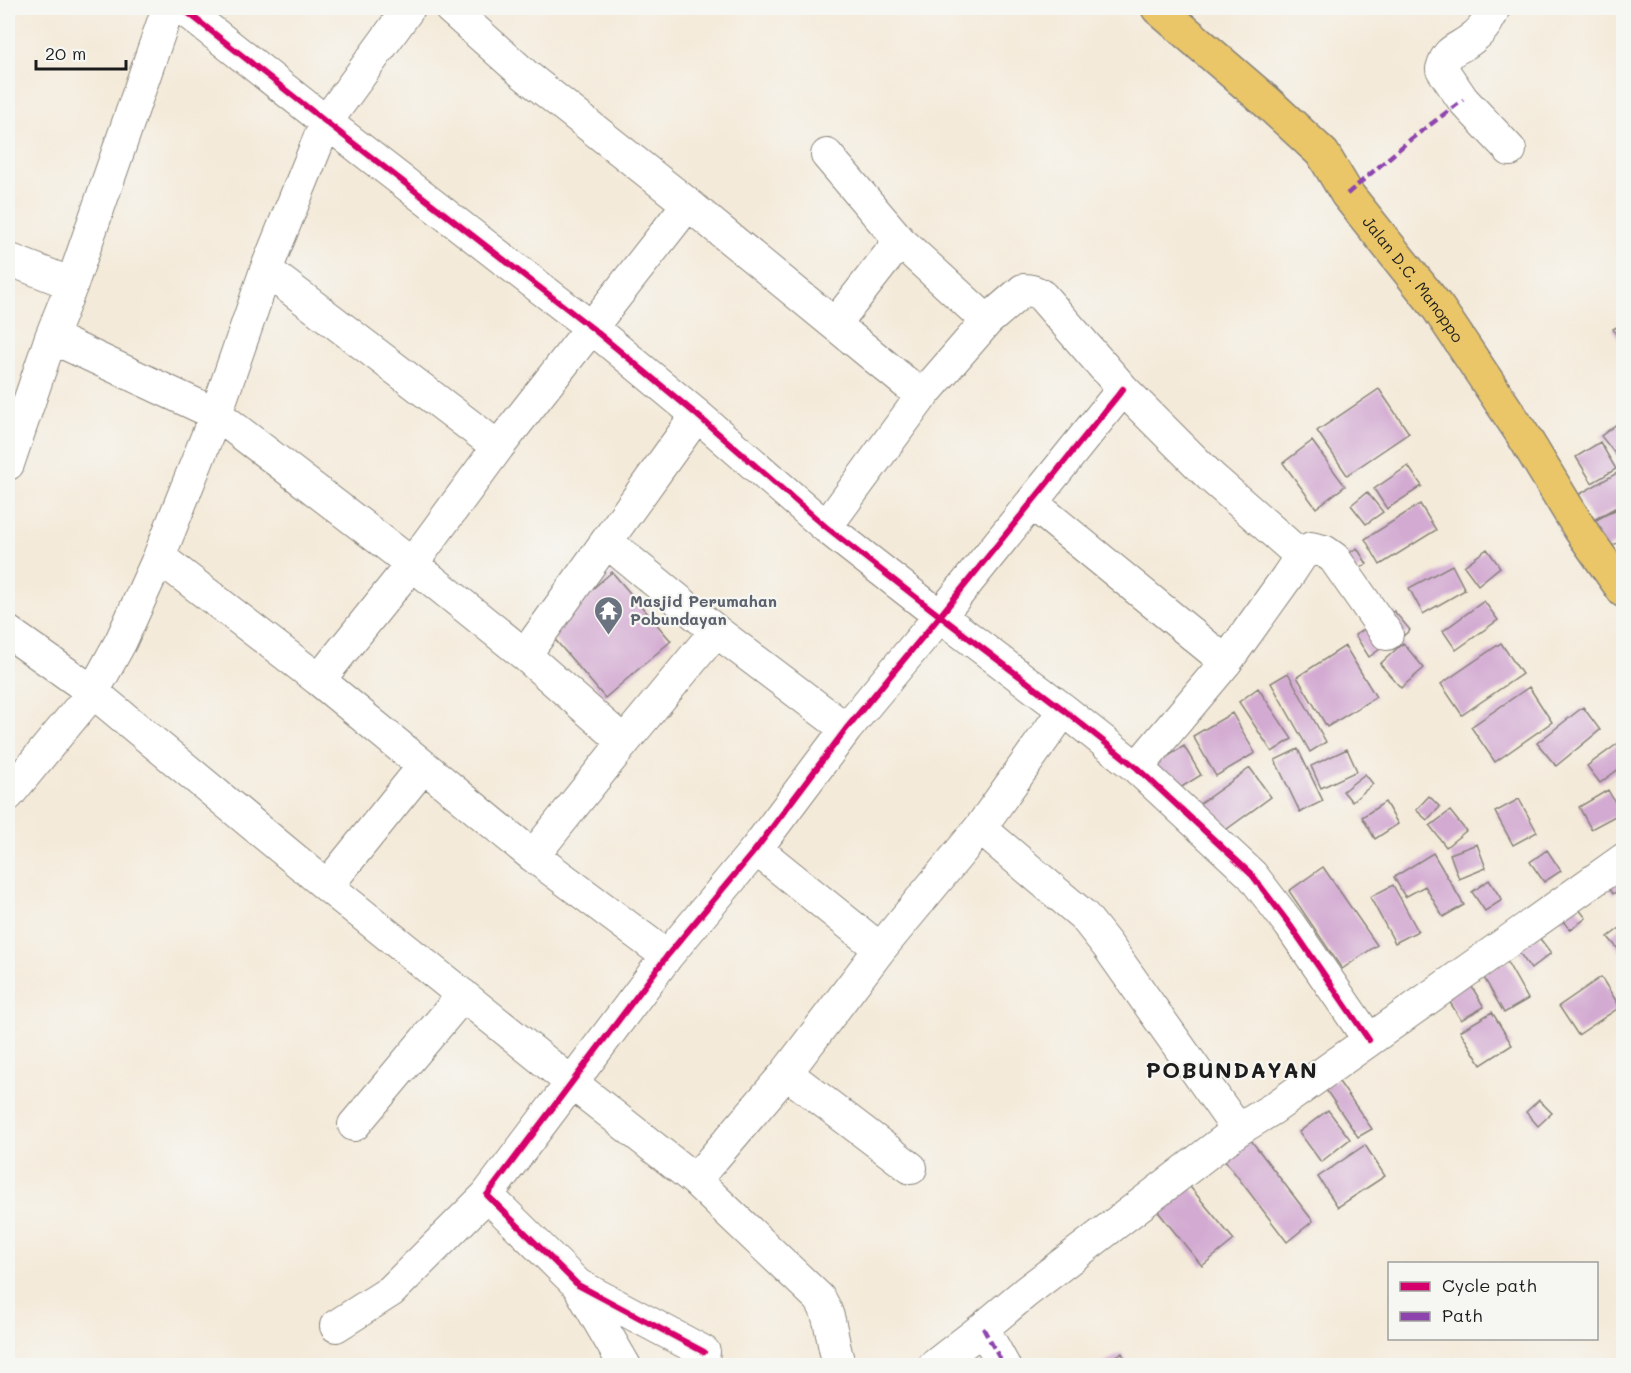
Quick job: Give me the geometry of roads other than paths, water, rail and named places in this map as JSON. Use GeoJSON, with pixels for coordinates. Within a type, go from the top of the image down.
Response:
{"type":"FeatureCollection","features":[{"type":"Feature","properties":{"kind":"highway","name":"Jalan D.C. Manoppo"},"geometry":{"type":"LineString","coordinates":[[1158,8],[1323,154],[1347,194],[1438,308],[1523,435],[1580,529],[1623,591]]}},
{"type":"Feature","properties":{"kind":"street"},"geometry":{"type":"LineString","coordinates":[[8,464],[168,8]]}},
{"type":"Feature","properties":{"kind":"street"},"geometry":{"type":"LineString","coordinates":[[182,8],[592,328],[826,527],[1137,768],[1252,875],[1290,925],[1369,1040]]}},
{"type":"Feature","properties":{"kind":"street"},"geometry":{"type":"LineString","coordinates":[[8,795],[93,692],[121,640],[159,557],[216,414],[266,270],[326,122],[409,8]]}},
{"type":"Feature","properties":{"kind":"street"},"geometry":{"type":"LineString","coordinates":[[450,8],[524,74],[688,204],[922,396]]}},
{"type":"Feature","properties":{"kind":"street"},"geometry":{"type":"LineString","coordinates":[[1494,8],[1477,36],[1459,48],[1448,52],[1442,69],[1463,100],[1510,150]]}},
{"type":"Feature","properties":{"kind":"street"},"geometry":{"type":"LineString","coordinates":[[827,155],[900,241],[987,321]]}},
{"type":"Feature","properties":{"kind":"street"},"geometry":{"type":"LineString","coordinates":[[319,680],[412,564],[498,447],[688,204]]}},
{"type":"Feature","properties":{"kind":"street"},"geometry":{"type":"LineString","coordinates":[[834,324],[900,241]]}},
{"type":"Feature","properties":{"kind":"street"},"geometry":{"type":"LineString","coordinates":[[8,259],[72,284]]}},
{"type":"Feature","properties":{"kind":"street"},"geometry":{"type":"LineString","coordinates":[[266,270],[498,447]]}},
{"type":"Feature","properties":{"kind":"street"},"geometry":{"type":"LineString","coordinates":[[826,527],[922,396],[987,321],[1023,290],[1037,292],[1042,296],[1123,389],[1210,476],[1300,556]]}},
{"type":"Feature","properties":{"kind":"street"},"geometry":{"type":"LineString","coordinates":[[51,337],[216,414],[412,564],[525,655],[624,742]]}},
{"type":"Feature","properties":{"kind":"street"},"geometry":{"type":"LineString","coordinates":[[336,1326],[391,1291],[487,1195],[667,956],[756,849],[846,729],[1123,389]]}},
{"type":"Feature","properties":{"kind":"street"},"geometry":{"type":"LineString","coordinates":[[525,655],[697,415]]}},
{"type":"Feature","properties":{"kind":"street"},"geometry":{"type":"LineString","coordinates":[[1032,503],[1226,662]]}},
{"type":"Feature","properties":{"kind":"street"},"geometry":{"type":"LineString","coordinates":[[607,542],[716,631],[846,729]]}},
{"type":"Feature","properties":{"kind":"street"},"geometry":{"type":"LineString","coordinates":[[1137,768],[1226,662],[1300,556],[1311,548],[1324,551],[1334,558],[1387,634]]}},
{"type":"Feature","properties":{"kind":"street"},"geometry":{"type":"LineString","coordinates":[[159,557],[319,680],[533,856],[667,956]]}},
{"type":"Feature","properties":{"kind":"street"},"geometry":{"type":"LineString","coordinates":[[533,856],[716,631]]}},
{"type":"Feature","properties":{"kind":"street"},"geometry":{"type":"LineString","coordinates":[[8,632],[93,692],[327,886],[696,1180],[819,1298],[825,1307],[834,1350],[840,1365]]}},
{"type":"Feature","properties":{"kind":"street"},"geometry":{"type":"LineString","coordinates":[[696,1180],[786,1073],[880,949],[980,828],[1065,710]]}},
{"type":"Feature","properties":{"kind":"street"},"geometry":{"type":"LineString","coordinates":[[327,886],[423,767]]}},
{"type":"Feature","properties":{"kind":"street"},"geometry":{"type":"LineString","coordinates":[[980,828],[1084,916],[1238,1130]]}},
{"type":"Feature","properties":{"kind":"street"},"geometry":{"type":"LineString","coordinates":[[756,849],[880,949]]}},
{"type":"Feature","properties":{"kind":"street"},"geometry":{"type":"LineString","coordinates":[[934,1365],[1238,1130],[1274,1108],[1623,860]]}},
{"type":"Feature","properties":{"kind":"street"},"geometry":{"type":"LineString","coordinates":[[354,1125],[463,995]]}},
{"type":"Feature","properties":{"kind":"street"},"geometry":{"type":"LineString","coordinates":[[786,1073],[911,1168]]}},
{"type":"Feature","properties":{"kind":"street"},"geometry":{"type":"LineString","coordinates":[[487,1195],[578,1285],[625,1365]]}},
{"type":"Feature","properties":{"kind":"street"},"geometry":{"type":"LineString","coordinates":[[578,1285],[704,1352]]}},
{"type":"Feature","properties":{"kind":"street"},"geometry":{"type":"LineString","coordinates":[[983,1328],[1004,1365]]}},
{"type":"Feature","properties":{"kind":"place","name":"Masjid Perumahan Pobundayan"},"geometry":{"type":"Point","coordinates":[609,636]}},
{"type":"Feature","properties":{"kind":"district","name":"POBUNDAYAN"},"geometry":{"type":"Point","coordinates":[1232,1070]}}]}
